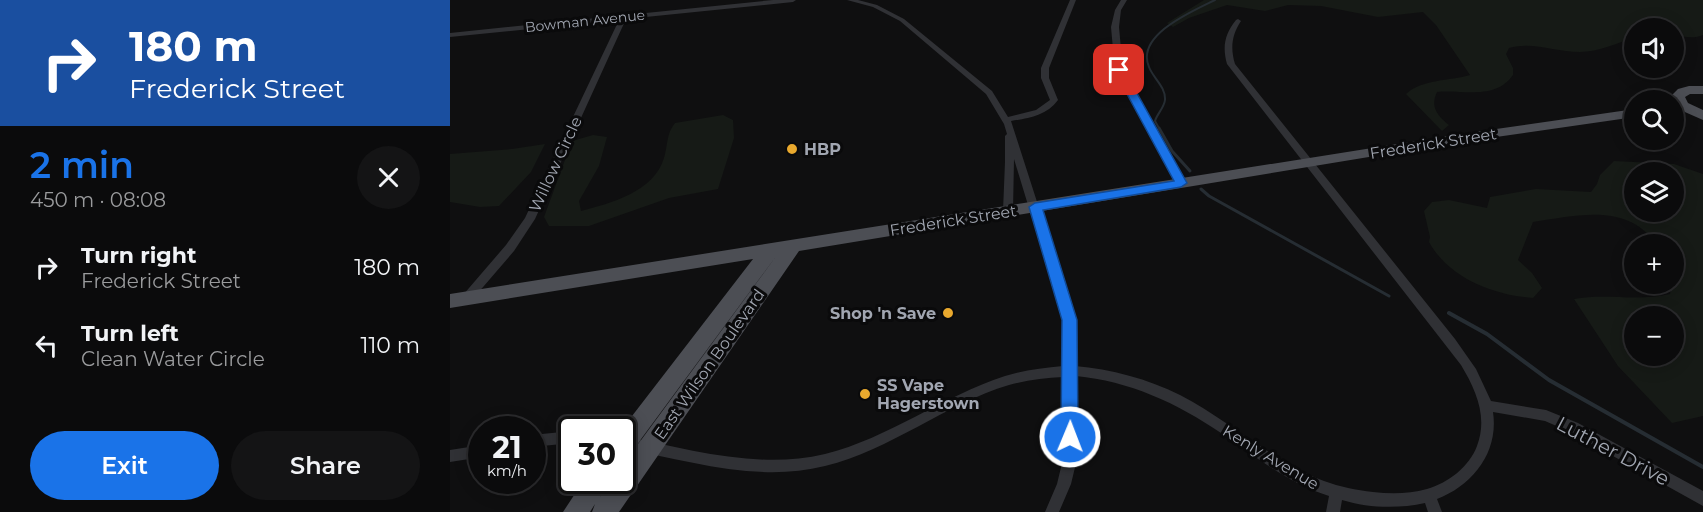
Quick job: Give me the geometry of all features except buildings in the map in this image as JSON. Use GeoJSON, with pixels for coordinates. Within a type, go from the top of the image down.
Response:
{"type":"FeatureCollection","features":[{"type":"Feature","properties":{"kind":"main road"},"geometry":{"type":"LineString","coordinates":[[1684,91],[1703,90]]}},
{"type":"Feature","properties":{"kind":"main road"},"geometry":{"type":"LineString","coordinates":[[1684,107],[1702,116]]}},
{"type":"Feature","properties":{"kind":"main road"},"geometry":{"type":"LineString","coordinates":[[1684,113],[1702,116]]}},
{"type":"Feature","properties":{"kind":"main road","name":"Frederick Street"},"geometry":{"type":"LineString","coordinates":[[458,299],[1308,162],[1624,115]]}},
{"type":"Feature","properties":{"kind":"main road","name":"East Wilson Boulevard"},"geometry":{"type":"LineString","coordinates":[[604,512],[793,246]]}},
{"type":"Feature","properties":{"kind":"main road","name":"East Wilson Boulevard"},"geometry":{"type":"LineString","coordinates":[[636,428],[770,249]]}},
{"type":"Feature","properties":{"kind":"main road"},"geometry":{"type":"LineString","coordinates":[[718,352],[711,349],[710,345],[739,304],[740,298],[736,294]]}},
{"type":"Feature","properties":{"kind":"main road"},"geometry":{"type":"LineString","coordinates":[[575,512],[588,494]]}},
{"type":"Feature","properties":{"kind":"street","name":"Bowman Avenue"},"geometry":{"type":"LineString","coordinates":[[450,35],[793,0]]}},
{"type":"Feature","properties":{"kind":"street"},"geometry":{"type":"LineString","coordinates":[[850,0],[875,6],[902,20],[978,82],[994,99],[1007,122],[1070,320],[1070,459],[1065,484],[1052,512]]}},
{"type":"Feature","properties":{"kind":"street"},"geometry":{"type":"LineString","coordinates":[[1007,122],[1035,113],[1052,104],[1054,100],[1045,78],[1045,68],[1073,0]]}},
{"type":"Feature","properties":{"kind":"street"},"geometry":{"type":"LineString","coordinates":[[1124,0],[1116,17],[1115,27],[1119,70],[1181,183]]}},
{"type":"Feature","properties":{"kind":"street","name":"Willow Circle"},"geometry":{"type":"LineString","coordinates":[[458,299],[510,248],[530,219],[624,18]]}},
{"type":"Feature","properties":{"kind":"street","name":"Kenly Avenue"},"geometry":{"type":"LineString","coordinates":[[636,446],[736,466],[766,468],[796,465],[850,453],[878,442],[995,384],[1026,376],[1071,371],[1127,380],[1176,399],[1283,468],[1336,494],[1399,501],[1429,496],[1466,475],[1485,446],[1488,426],[1485,405],[1478,384],[1462,356],[1232,64],[1228,55],[1227,39],[1238,21]]}},
{"type":"Feature","properties":{"kind":"street"},"geometry":{"type":"LineString","coordinates":[[1007,122],[1010,162],[1008,211]]}},
{"type":"Feature","properties":{"kind":"street","name":"Luther Drive"},"geometry":{"type":"LineString","coordinates":[[1485,405],[1537,414],[1573,427],[1703,499]]}},
{"type":"Feature","properties":{"kind":"street"},"geometry":{"type":"LineString","coordinates":[[450,456],[468,453]]}},
{"type":"Feature","properties":{"kind":"street"},"geometry":{"type":"LineString","coordinates":[[1334,512],[1336,494]]}},
{"type":"Feature","properties":{"kind":"street"},"geometry":{"type":"LineString","coordinates":[[1429,496],[1435,512]]}},
{"type":"Feature","properties":{"kind":"shaded area"},"geometry":{"type":"Polygon","coordinates":[[[1204,0],[1703,0],[1703,35],[1700,36],[1684,37],[1684,18],[1624,18],[1624,41],[1608,47],[1580,52],[1535,46],[1509,48],[1506,54],[1513,68],[1513,75],[1506,83],[1488,91],[1437,92],[1434,102],[1436,110],[1449,125],[1442,131],[1406,94],[1428,83],[1470,75],[1436,25],[1423,12],[1378,17],[1321,6],[1288,5],[1265,11],[1227,5],[1189,18],[1173,27],[1167,23],[1204,0]]]}},
{"type":"Feature","properties":{"kind":"shaded area"},"geometry":{"type":"Polygon","coordinates":[[[723,115],[733,120],[734,138],[718,189],[669,198],[589,226],[549,226],[544,217],[572,141],[593,135],[607,137],[599,166],[579,201],[581,211],[618,200],[651,180],[659,170],[669,135],[675,123],[723,115]]]}},
{"type":"Feature","properties":{"kind":"shaded area"},"geometry":{"type":"Polygon","coordinates":[[[545,144],[531,172],[499,206],[480,207],[450,202],[450,154],[545,144]]]}},
{"type":"Feature","properties":{"kind":"shaded area"},"geometry":{"type":"Polygon","coordinates":[[[1614,161],[1634,162],[1624,162],[1624,220],[1600,215],[1583,215],[1533,222],[1518,260],[1532,273],[1542,288],[1533,298],[1503,293],[1460,275],[1448,266],[1429,242],[1424,211],[1432,202],[1449,200],[1487,208],[1490,197],[1536,189],[1591,192],[1600,175],[1614,161]]]}},
{"type":"Feature","properties":{"kind":"shaded area"},"geometry":{"type":"Polygon","coordinates":[[[1684,167],[1703,174],[1703,416],[1672,423],[1618,366],[1574,299],[1684,294],[1684,234],[1647,234],[1631,222],[1684,222],[1684,167]]]}},
{"type":"Feature","properties":{"kind":"waterway"},"geometry":{"type":"LineString","coordinates":[[1160,130],[1155,121],[1164,103],[1165,95],[1149,67],[1147,55],[1150,45],[1168,26],[1215,0]]}},
{"type":"Feature","properties":{"kind":"waterway"},"geometry":{"type":"LineString","coordinates":[[1159,128],[1172,151],[1190,171]]}},
{"type":"Feature","properties":{"kind":"waterway"},"geometry":{"type":"LineString","coordinates":[[1201,189],[1209,196],[1389,296]]}},
{"type":"Feature","properties":{"kind":"waterway"},"geometry":{"type":"LineString","coordinates":[[1449,313],[1487,334],[1549,380],[1703,467]]}},
{"type":"Feature","properties":{"kind":"place","name":"HBP"},"geometry":{"type":"Point","coordinates":[792,149]}},
{"type":"Feature","properties":{"kind":"place","name":"Shop 'n Save"},"geometry":{"type":"Point","coordinates":[948,313]}},
{"type":"Feature","properties":{"kind":"place","name":"SS Vape Hagerstown"},"geometry":{"type":"Point","coordinates":[865,394]}},
{"type":"Feature","properties":{"kind":"route"},"geometry":{"type":"LineString","coordinates":[[1070,437],[1070,320],[1035,207],[1181,183],[1119,70]]}}]}
